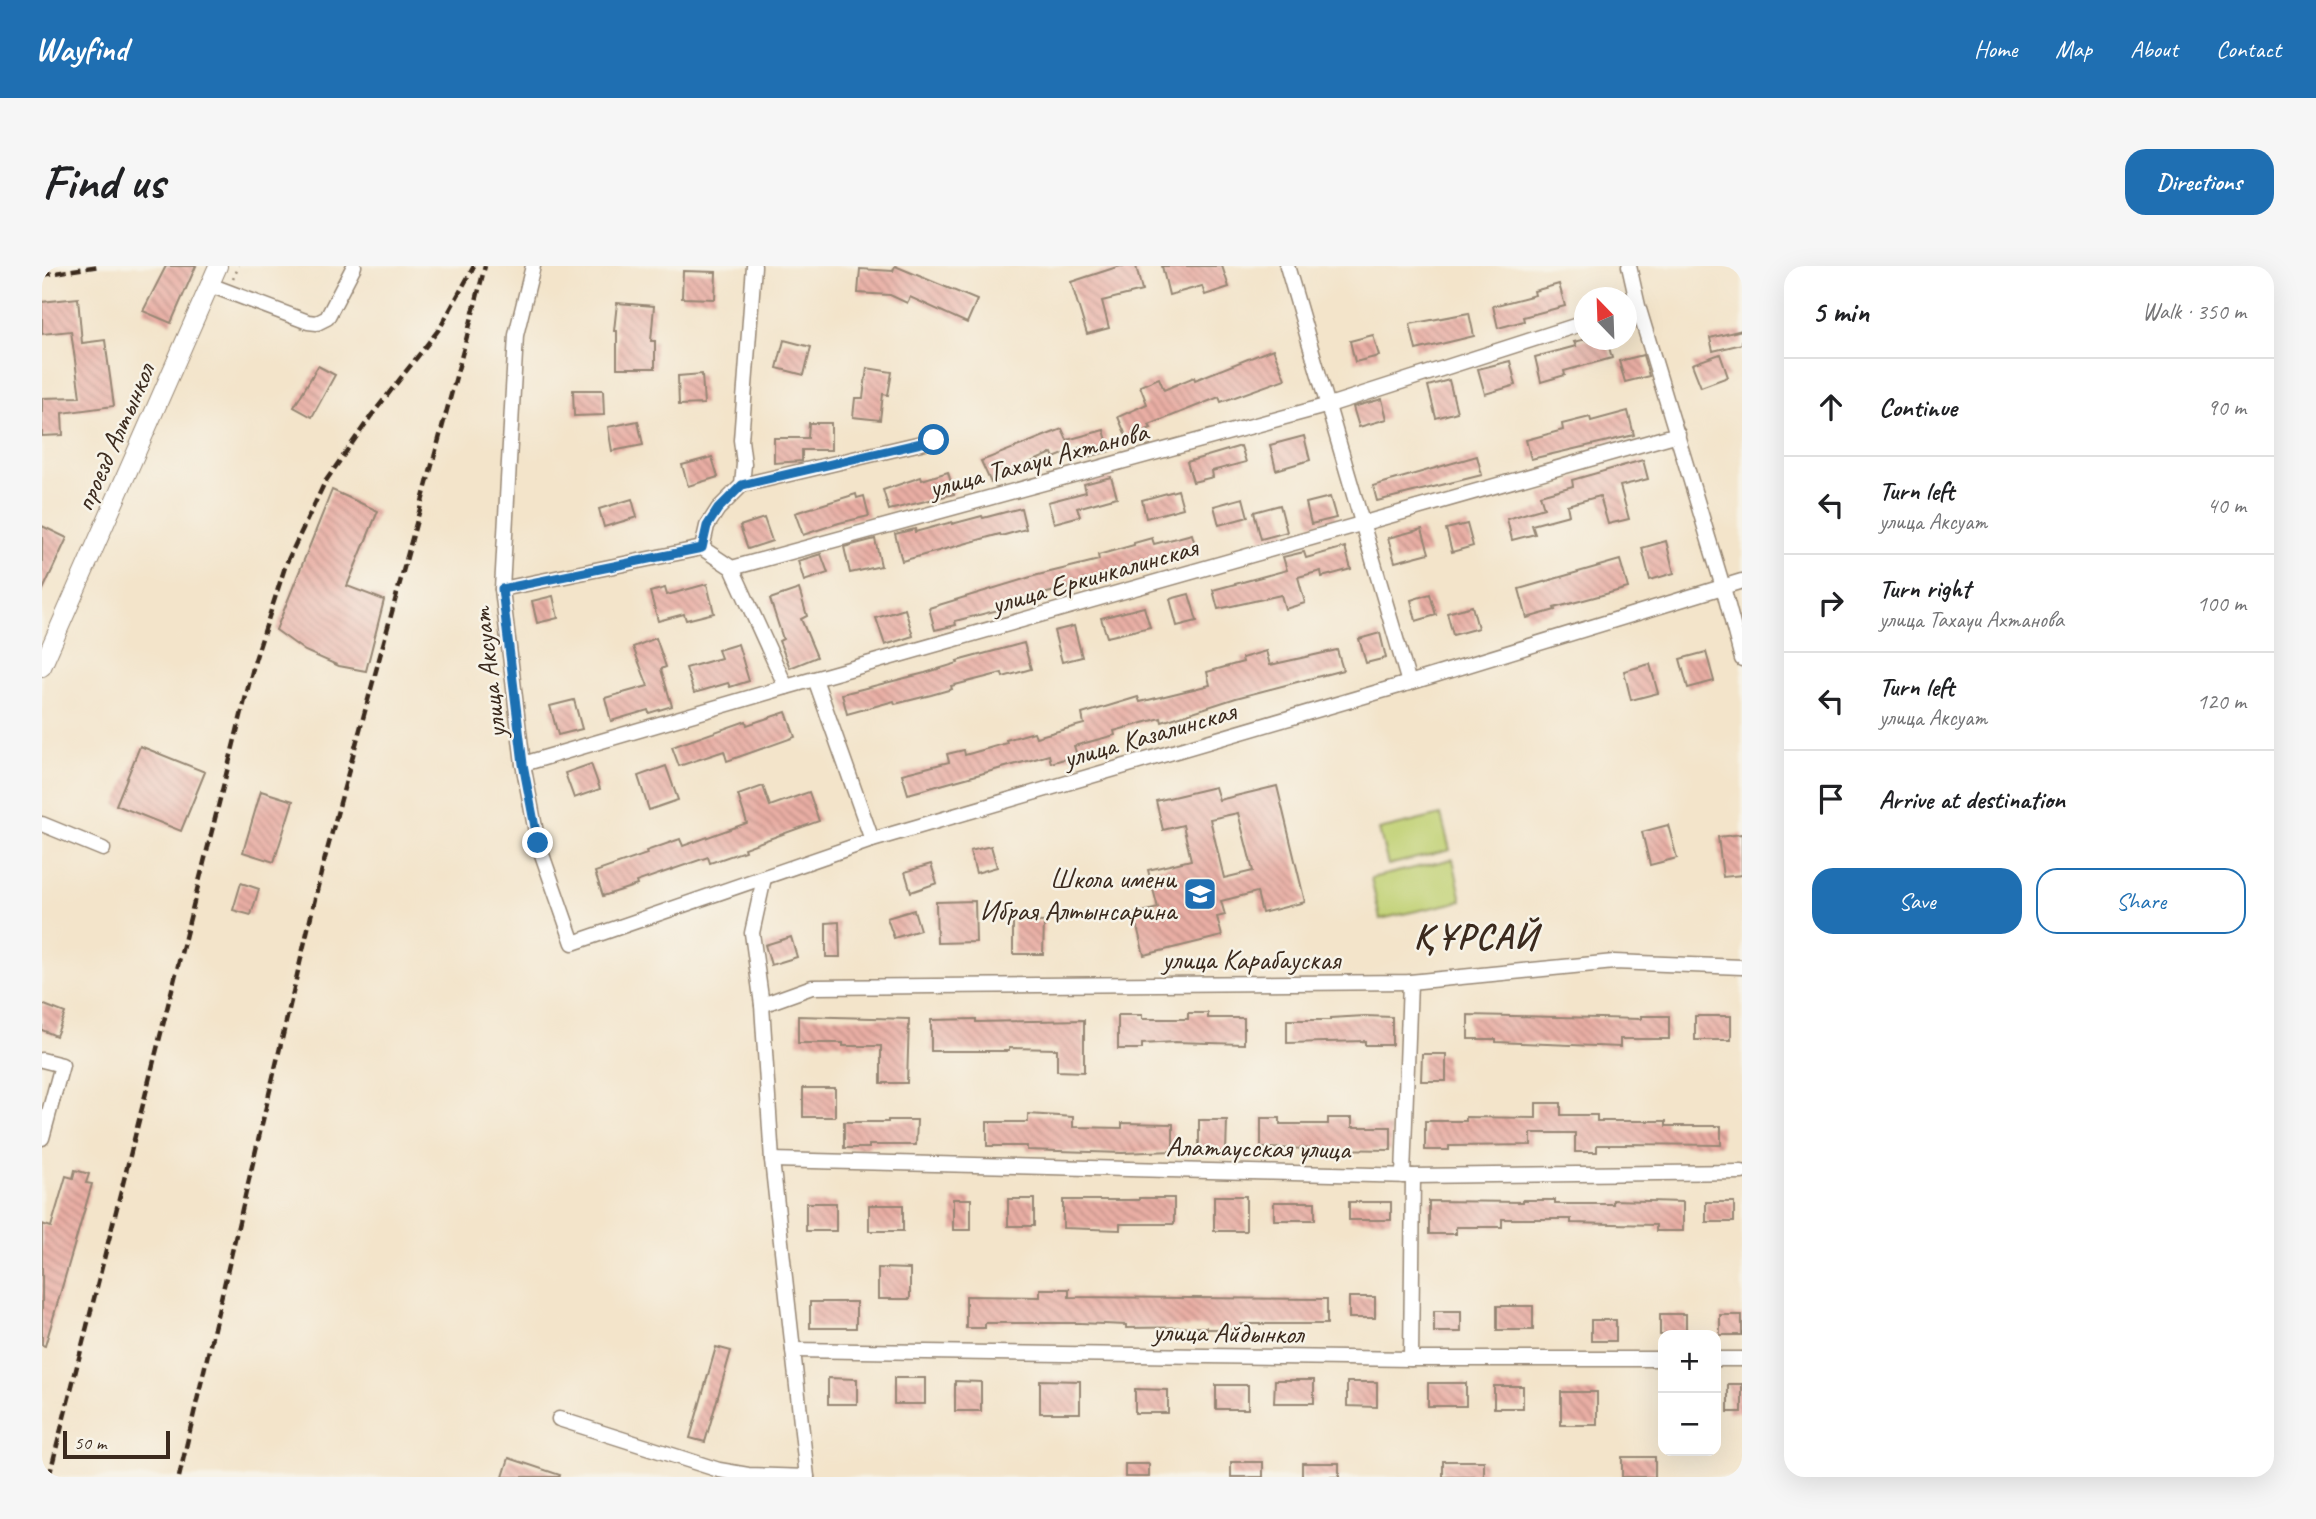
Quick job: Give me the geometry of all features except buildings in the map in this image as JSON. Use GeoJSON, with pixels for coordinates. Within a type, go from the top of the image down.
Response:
{"type":"FeatureCollection","features":[{"type":"Feature","properties":{"kind":"main road","name":"проезд Алтынкол"},"geometry":{"type":"LineString","coordinates":[[42,667],[218,266]]}},
{"type":"Feature","properties":{"kind":"street"},"geometry":{"type":"LineString","coordinates":[[210,285],[317,323],[327,318],[354,266]]}},
{"type":"Feature","properties":{"kind":"street","name":"улица Аксуат"},"geometry":{"type":"LineString","coordinates":[[533,266],[516,335],[502,589],[523,764],[538,843],[573,943]]}},
{"type":"Feature","properties":{"kind":"street"},"geometry":{"type":"LineString","coordinates":[[742,485],[744,464],[741,440],[754,266]]}},
{"type":"Feature","properties":{"kind":"street"},"geometry":{"type":"LineString","coordinates":[[1287,266],[1409,683]]}},
{"type":"Feature","properties":{"kind":"street"},"geometry":{"type":"LineString","coordinates":[[1629,266],[1630,287]]}},
{"type":"Feature","properties":{"kind":"street"},"geometry":{"type":"LineString","coordinates":[[1637,322],[1678,434],[1742,659]]}},
{"type":"Feature","properties":{"kind":"street","name":"улица Тахауи Ахтанова"},"geometry":{"type":"LineString","coordinates":[[732,568],[1329,405],[1574,326]]}},
{"type":"Feature","properties":{"kind":"street","name":"улица Еркинкалинская"},"geometry":{"type":"LineString","coordinates":[[523,764],[1678,434]]}},
{"type":"Feature","properties":{"kind":"street"},"geometry":{"type":"LineString","coordinates":[[702,548],[707,526],[718,509],[742,485],[934,440]]}},
{"type":"Feature","properties":{"kind":"street"},"geometry":{"type":"LineString","coordinates":[[502,589],[702,548],[732,568],[786,687]]}},
{"type":"Feature","properties":{"kind":"street","name":"улица Казалинская"},"geometry":{"type":"LineString","coordinates":[[573,943],[872,840],[1409,683],[1742,580]]}},
{"type":"Feature","properties":{"kind":"street"},"geometry":{"type":"LineString","coordinates":[[816,679],[872,840]]}},
{"type":"Feature","properties":{"kind":"street"},"geometry":{"type":"LineString","coordinates":[[42,824],[103,849]]}},
{"type":"Feature","properties":{"kind":"street"},"geometry":{"type":"LineString","coordinates":[[559,1419],[719,1470],[748,1475],[807,1477],[772,1160],[761,1005],[752,933],[764,878]]}},
{"type":"Feature","properties":{"kind":"street","name":"улица Карабауская"},"geometry":{"type":"LineString","coordinates":[[761,1005],[812,987],[1410,982],[1614,962],[1742,967]]}},
{"type":"Feature","properties":{"kind":"street"},"geometry":{"type":"LineString","coordinates":[[1410,982],[1408,1176],[1412,1359]]}},
{"type":"Feature","properties":{"kind":"street"},"geometry":{"type":"LineString","coordinates":[[42,1060],[62,1065],[42,1138]]}},
{"type":"Feature","properties":{"kind":"street","name":"Алатаусская улица"},"geometry":{"type":"LineString","coordinates":[[772,1160],[1408,1176],[1742,1172]]}},
{"type":"Feature","properties":{"kind":"street","name":"улица Айдынкол"},"geometry":{"type":"LineString","coordinates":[[793,1350],[1412,1359],[1658,1359]]}},
{"type":"Feature","properties":{"kind":"street"},"geometry":{"type":"LineString","coordinates":[[1721,1359],[1742,1359]]}},
{"type":"Feature","properties":{"kind":"green space"},"geometry":{"type":"Polygon","coordinates":[[[1441,815],[1450,850],[1388,865],[1379,830],[1441,815]]]}},
{"type":"Feature","properties":{"kind":"green space"},"geometry":{"type":"Polygon","coordinates":[[[1453,859],[1462,901],[1380,919],[1371,878],[1453,859]]]}},
{"type":"Feature","properties":{"kind":"railway"},"geometry":{"type":"LineString","coordinates":[[42,275],[99,266]]}},
{"type":"Feature","properties":{"kind":"railway"},"geometry":{"type":"LineString","coordinates":[[49,1477],[255,660],[286,564],[325,482],[371,416],[440,328],[474,266]]}},
{"type":"Feature","properties":{"kind":"railway"},"geometry":{"type":"LineString","coordinates":[[179,1477],[322,869],[485,266]]}},
{"type":"Feature","properties":{"kind":"place","name":"Школа имени Ибрая Алтынсарина"},"geometry":{"type":"Point","coordinates":[1200,894]}},
{"type":"Feature","properties":{"kind":"district","name":"ҚҰРСАЙ"},"geometry":{"type":"Point","coordinates":[1476,936]}},
{"type":"Feature","properties":{"kind":"route"},"geometry":{"type":"LineString","coordinates":[[538,843],[523,764],[502,589],[702,548],[707,526],[718,509],[742,485],[934,440]]}}]}
